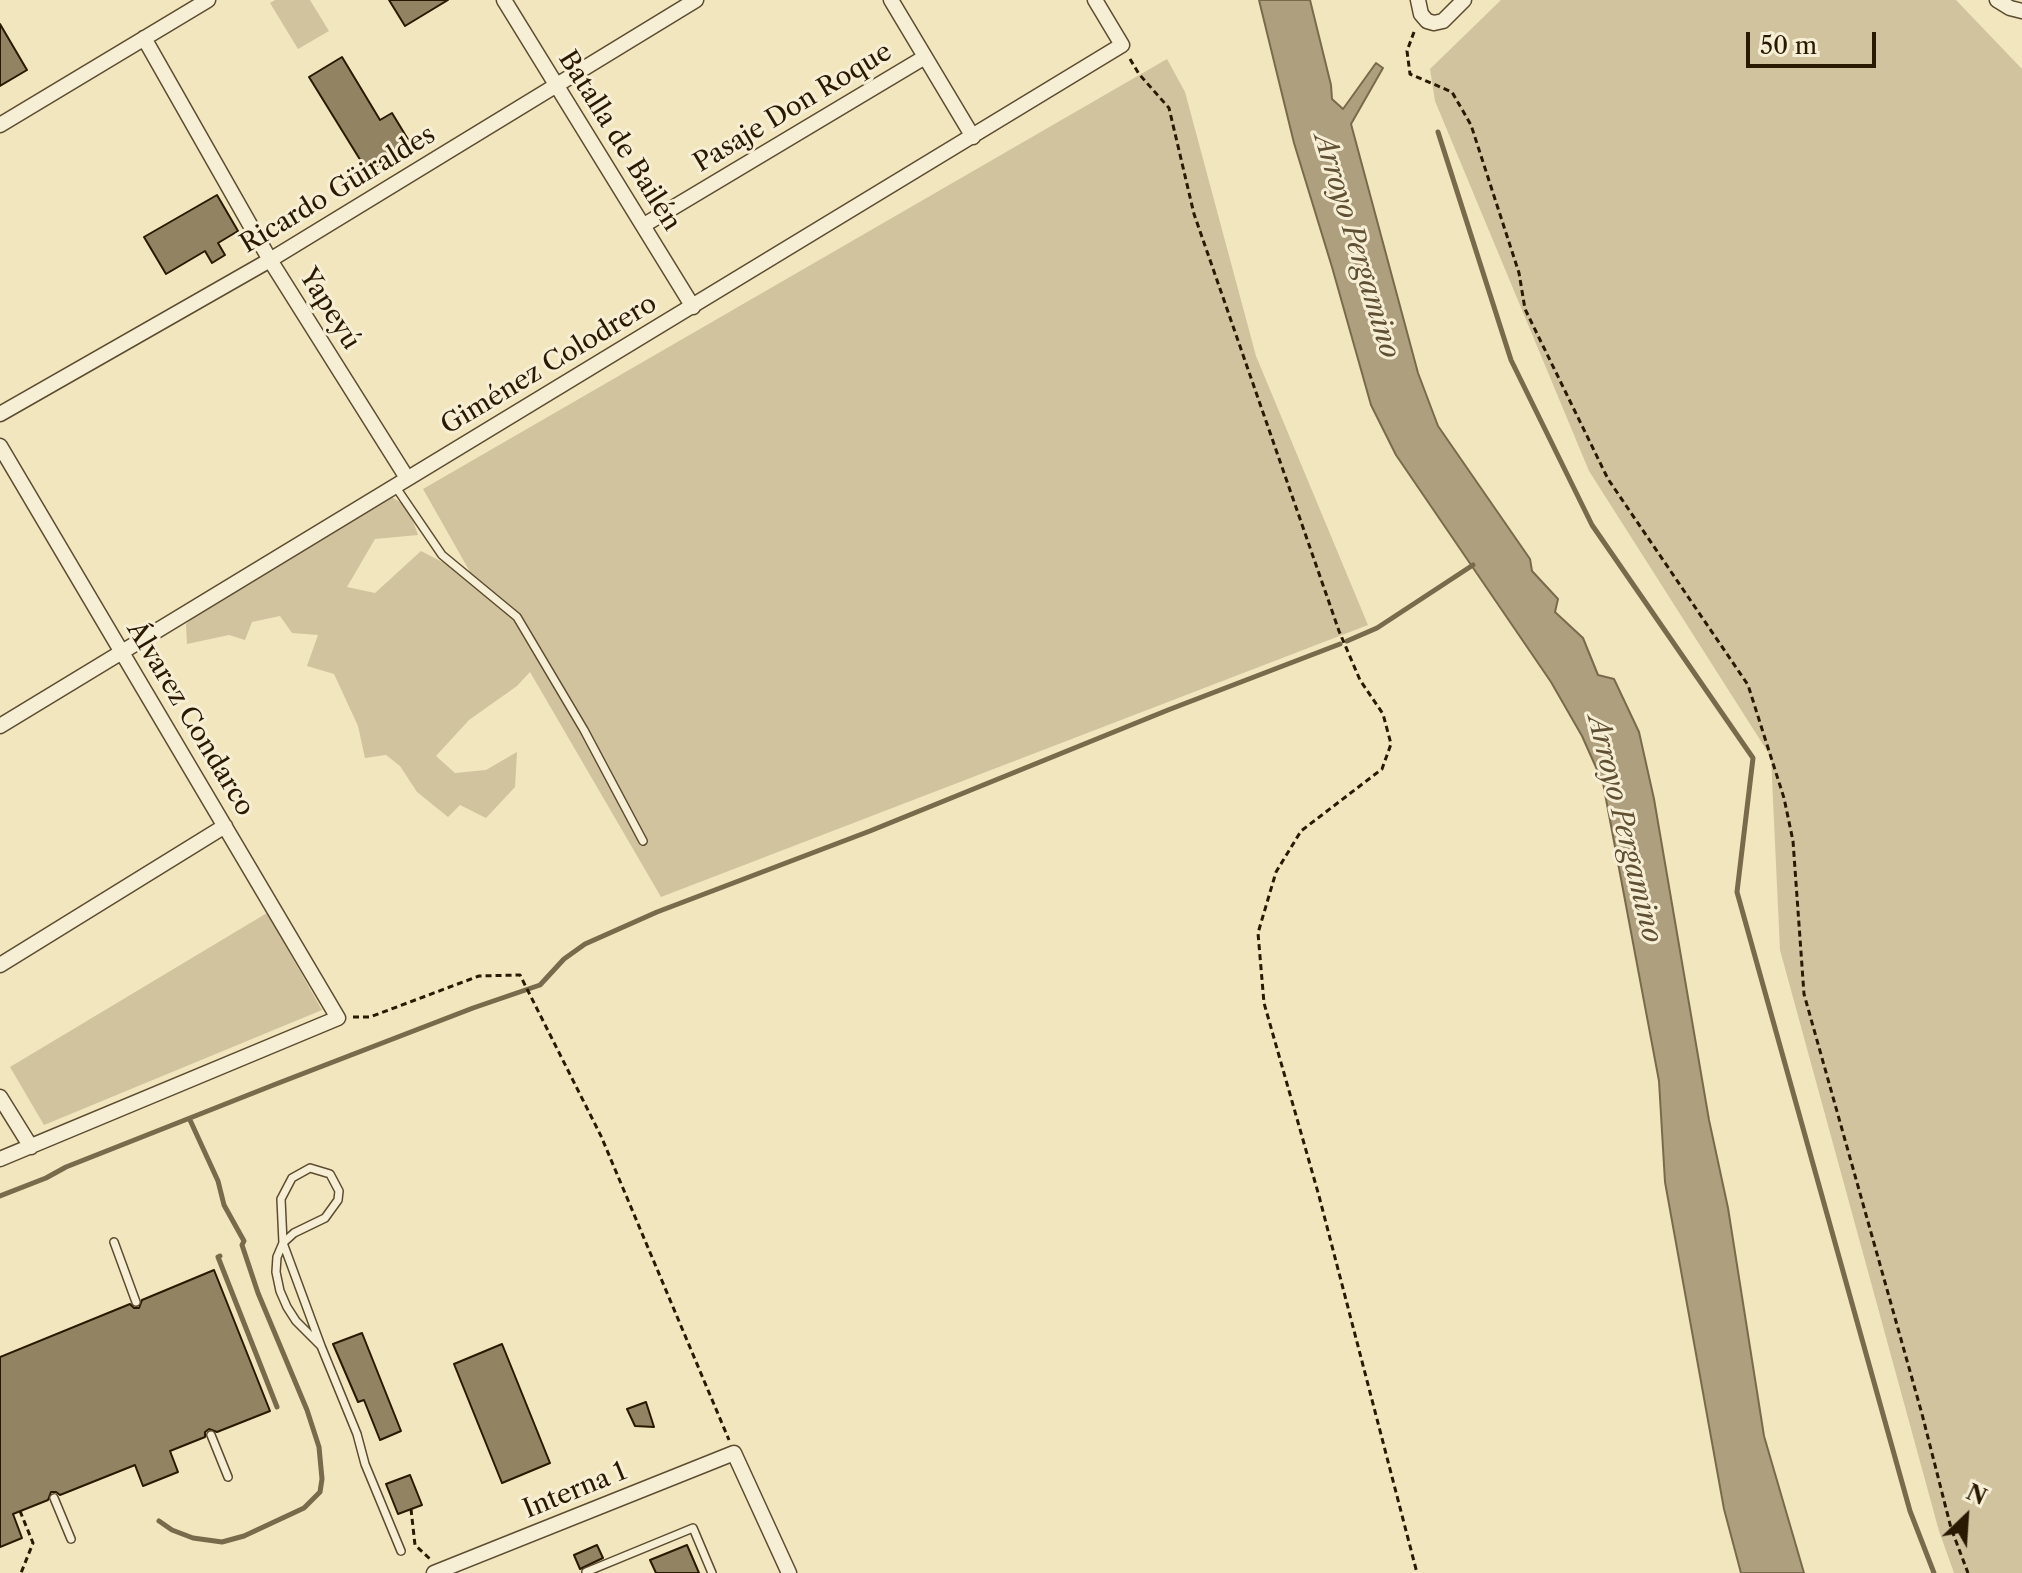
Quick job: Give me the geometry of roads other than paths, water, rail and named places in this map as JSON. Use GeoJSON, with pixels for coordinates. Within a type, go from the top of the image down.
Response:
{"type":"FeatureCollection","features":[{"type":"Feature","properties":{"kind":"street"},"geometry":{"type":"LineString","coordinates":[[0,125],[208,0]]}},
{"type":"Feature","properties":{"kind":"street","name":"Batalla de Bailén"},"geometry":{"type":"LineString","coordinates":[[504,0],[693,307]]}},
{"type":"Feature","properties":{"kind":"street","name":"Ricardo Güiraldes"},"geometry":{"type":"LineString","coordinates":[[0,414],[270,260],[696,0]]}},
{"type":"Feature","properties":{"kind":"street"},"geometry":{"type":"LineString","coordinates":[[891,0],[973,137]]}},
{"type":"Feature","properties":{"kind":"street","name":"Giménez Colodrero"},"geometry":{"type":"LineString","coordinates":[[0,726],[1122,45],[1095,0]]}},
{"type":"Feature","properties":{"kind":"street"},"geometry":{"type":"LineString","coordinates":[[1419,7],[1427,21],[1434,23],[1443,21],[1464,0]]}},
{"type":"Feature","properties":{"kind":"street"},"geometry":{"type":"LineString","coordinates":[[1997,0],[2022,11]]}},
{"type":"Feature","properties":{"kind":"street","name":"Yapeyú"},"geometry":{"type":"LineString","coordinates":[[144,38],[400,482]]}},
{"type":"Feature","properties":{"kind":"street","name":"Pasaje Don Roque"},"geometry":{"type":"LineString","coordinates":[[644,225],[925,57]]}},
{"type":"Feature","properties":{"kind":"street","name":"Álvarez Condarco"},"geometry":{"type":"LineString","coordinates":[[0,446],[338,1018],[31,1147]]}},
{"type":"Feature","properties":{"kind":"street"},"geometry":{"type":"LineString","coordinates":[[0,965],[225,826]]}},
{"type":"Feature","properties":{"kind":"street"},"geometry":{"type":"LineString","coordinates":[[0,1097],[31,1147],[0,1159]]}},
{"type":"Feature","properties":{"kind":"street","name":"Interna 1"},"geometry":{"type":"LineString","coordinates":[[438,1571],[734,1453],[789,1573]]}},
{"type":"Feature","properties":{"kind":"lane"},"geometry":{"type":"LineString","coordinates":[[400,482],[442,555],[517,617],[584,730],[643,841]]}},
{"type":"Feature","properties":{"kind":"lane"},"geometry":{"type":"LineString","coordinates":[[321,1346],[296,1321],[287,1307],[280,1291],[277,1257],[283,1243],[294,1233],[325,1218],[333,1209],[339,1191],[330,1174],[310,1168],[292,1178],[281,1199],[283,1243],[357,1434],[365,1464],[401,1551]]}},
{"type":"Feature","properties":{"kind":"lane"},"geometry":{"type":"LineString","coordinates":[[114,1242],[136,1302]]}},
{"type":"Feature","properties":{"kind":"lane"},"geometry":{"type":"LineString","coordinates":[[211,1435],[228,1477]]}},
{"type":"Feature","properties":{"kind":"lane"},"geometry":{"type":"LineString","coordinates":[[54,1498],[71,1539]]}},
{"type":"Feature","properties":{"kind":"lane"},"geometry":{"type":"LineString","coordinates":[[586,1572],[693,1528],[712,1573]]}},
{"type":"Feature","properties":{"kind":"water","name":"Arroyo Pergamino"},"geometry":{"type":"Polygon","coordinates":[[[1259,0],[1310,0],[1332,99],[1343,109],[1376,63],[1383,68],[1351,124],[1418,373],[1438,426],[1530,559],[1532,571],[1558,599],[1555,612],[1583,638],[1598,675],[1614,679],[1639,732],[1654,799],[1709,1120],[1728,1208],[1764,1436],[1804,1573],[1741,1573],[1724,1509],[1665,1182],[1659,1081],[1603,783],[1582,736],[1551,682],[1396,455],[1371,405],[1294,143],[1259,0]]]}},
{"type":"Feature","properties":{"kind":"waterway"},"geometry":{"type":"LineString","coordinates":[[1438,132],[1511,360],[1592,525],[1753,758],[1737,892],[1910,1511],[1934,1573]]}},
{"type":"Feature","properties":{"kind":"waterway"},"geometry":{"type":"LineString","coordinates":[[1347,641],[1377,628],[1473,565]]}},
{"type":"Feature","properties":{"kind":"waterway"},"geometry":{"type":"LineString","coordinates":[[0,1196],[276,1084],[540,985],[564,959],[585,944],[657,912],[870,831],[1340,644]]}},
{"type":"Feature","properties":{"kind":"waterway"},"geometry":{"type":"LineString","coordinates":[[159,1521],[193,1538],[222,1542],[244,1536],[304,1508],[320,1492],[322,1479],[319,1447],[307,1410],[258,1293],[242,1245],[244,1241],[224,1205],[218,1181],[190,1120]]}},
{"type":"Feature","properties":{"kind":"waterway"},"geometry":{"type":"LineString","coordinates":[[220,1256],[277,1407]]}}]}
